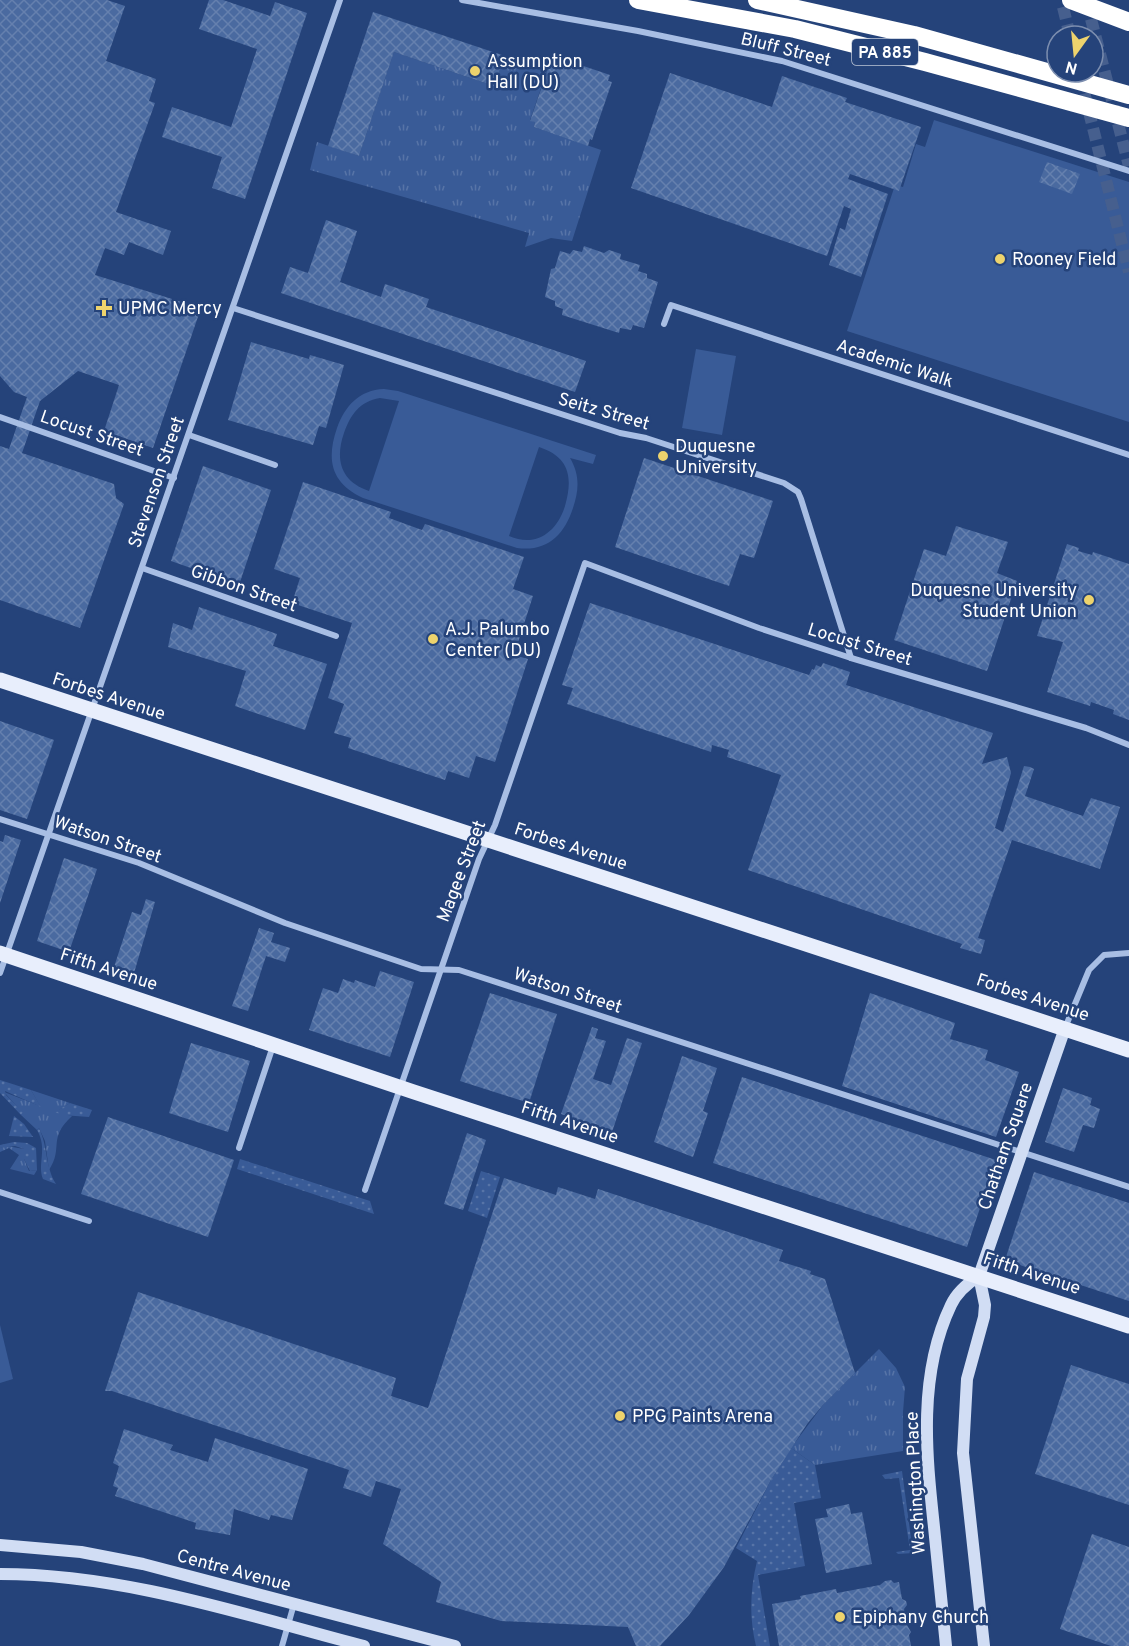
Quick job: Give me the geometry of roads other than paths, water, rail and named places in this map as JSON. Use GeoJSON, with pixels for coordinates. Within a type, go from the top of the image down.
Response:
{"type":"FeatureCollection","features":[{"type":"Feature","properties":{"kind":"highway","name":"PA 885"},"geometry":{"type":"LineString","coordinates":[[638,0],[795,29],[1129,118]]}},
{"type":"Feature","properties":{"kind":"highway","name":"PA 885"},"geometry":{"type":"LineString","coordinates":[[757,0],[914,35],[1129,95]]}},
{"type":"Feature","properties":{"kind":"highway"},"geometry":{"type":"LineString","coordinates":[[1066,2],[1129,22]]}},
{"type":"Feature","properties":{"kind":"main road"},"geometry":{"type":"LineString","coordinates":[[1082,0],[1091,19]]}},
{"type":"Feature","properties":{"kind":"main road","name":"Forbes Avenue"},"geometry":{"type":"LineString","coordinates":[[0,680],[1129,1050]]}},
{"type":"Feature","properties":{"kind":"main road","name":"Fifth Avenue"},"geometry":{"type":"LineString","coordinates":[[3,954],[399,1087],[1129,1326]]}},
{"type":"Feature","properties":{"kind":"main road","name":"Chatham Square"},"geometry":{"type":"LineString","coordinates":[[979,1275],[1065,1028]]}},
{"type":"Feature","properties":{"kind":"main road"},"geometry":{"type":"LineString","coordinates":[[979,1275],[984,1296],[984,1317],[967,1379],[963,1453],[984,1646]]}},
{"type":"Feature","properties":{"kind":"main road","name":"Washington Place"},"geometry":{"type":"LineString","coordinates":[[946,1646],[927,1458],[929,1391],[935,1356],[951,1304],[967,1284],[979,1275]]}},
{"type":"Feature","properties":{"kind":"main road","name":"Centre Avenue"},"geometry":{"type":"LineString","coordinates":[[0,1545],[81,1552],[132,1562],[455,1646]]}},
{"type":"Feature","properties":{"kind":"main road"},"geometry":{"type":"LineString","coordinates":[[0,1574],[66,1576],[136,1588],[364,1646]]}},
{"type":"Feature","properties":{"kind":"street","name":"Stevenson Street"},"geometry":{"type":"LineString","coordinates":[[0,973],[3,954],[93,711],[340,0]]}},
{"type":"Feature","properties":{"kind":"street","name":"Bluff Street"},"geometry":{"type":"LineString","coordinates":[[462,0],[647,33],[782,62],[1129,171]]}},
{"type":"Feature","properties":{"kind":"street","name":"Academic Walk"},"geometry":{"type":"LineString","coordinates":[[664,324],[671,305],[1129,455]]}},
{"type":"Feature","properties":{"kind":"street","name":"Seitz Street"},"geometry":{"type":"LineString","coordinates":[[233,308],[620,433],[646,438],[784,483],[798,492],[801,499],[851,658]]}},
{"type":"Feature","properties":{"kind":"street","name":"Locust Street"},"geometry":{"type":"LineString","coordinates":[[0,417],[174,478]]}},
{"type":"Feature","properties":{"kind":"street"},"geometry":{"type":"LineString","coordinates":[[189,435],[275,465]]}},
{"type":"Feature","properties":{"kind":"street","name":"Locust Street"},"geometry":{"type":"LineString","coordinates":[[585,563],[759,628],[1086,728],[1129,745]]}},
{"type":"Feature","properties":{"kind":"street","name":"Magee Street"},"geometry":{"type":"LineString","coordinates":[[365,1190],[440,970],[479,859],[495,825],[585,563]]}},
{"type":"Feature","properties":{"kind":"street","name":"Gibbon Street"},"geometry":{"type":"LineString","coordinates":[[142,568],[336,636]]}},
{"type":"Feature","properties":{"kind":"street","name":"Watson Street"},"geometry":{"type":"LineString","coordinates":[[0,819],[139,863],[285,923],[421,969],[459,970],[1129,1187]]}},
{"type":"Feature","properties":{"kind":"street"},"geometry":{"type":"LineString","coordinates":[[1065,1028],[1089,970],[1104,955],[1129,953]]}},
{"type":"Feature","properties":{"kind":"street"},"geometry":{"type":"LineString","coordinates":[[239,1148],[274,1044]]}},
{"type":"Feature","properties":{"kind":"street"},"geometry":{"type":"LineString","coordinates":[[0,1192],[89,1221]]}},
{"type":"Feature","properties":{"kind":"street"},"geometry":{"type":"LineString","coordinates":[[282,1646],[294,1605]]}},
{"type":"Feature","properties":{"kind":"tunnel"},"geometry":{"type":"LineString","coordinates":[[1063,7],[1067,24]]}},
{"type":"Feature","properties":{"kind":"tunnel"},"geometry":{"type":"LineString","coordinates":[[1091,19],[1129,166]]}},
{"type":"Feature","properties":{"kind":"tunnel"},"geometry":{"type":"LineString","coordinates":[[1082,84],[1129,272]]}},
{"type":"Feature","properties":{"kind":"place","name":"Assumption Hall (DU)"},"geometry":{"type":"Point","coordinates":[475,71]}},
{"type":"Feature","properties":{"kind":"place","name":"Rooney Field"},"geometry":{"type":"Point","coordinates":[1000,259]}},
{"type":"Feature","properties":{"kind":"place","name":"UPMC Mercy"},"geometry":{"type":"Point","coordinates":[104,308]}},
{"type":"Feature","properties":{"kind":"place","name":"Duquesne University"},"geometry":{"type":"Point","coordinates":[663,456]}},
{"type":"Feature","properties":{"kind":"place","name":"Duquesne University Student Union"},"geometry":{"type":"Point","coordinates":[1089,600]}},
{"type":"Feature","properties":{"kind":"place","name":"A.J. Palumbo Center (DU)"},"geometry":{"type":"Point","coordinates":[433,639]}},
{"type":"Feature","properties":{"kind":"place","name":"PPG Paints Arena"},"geometry":{"type":"Point","coordinates":[620,1416]}},
{"type":"Feature","properties":{"kind":"place","name":"Epiphany Church"},"geometry":{"type":"Point","coordinates":[840,1617]}}]}
